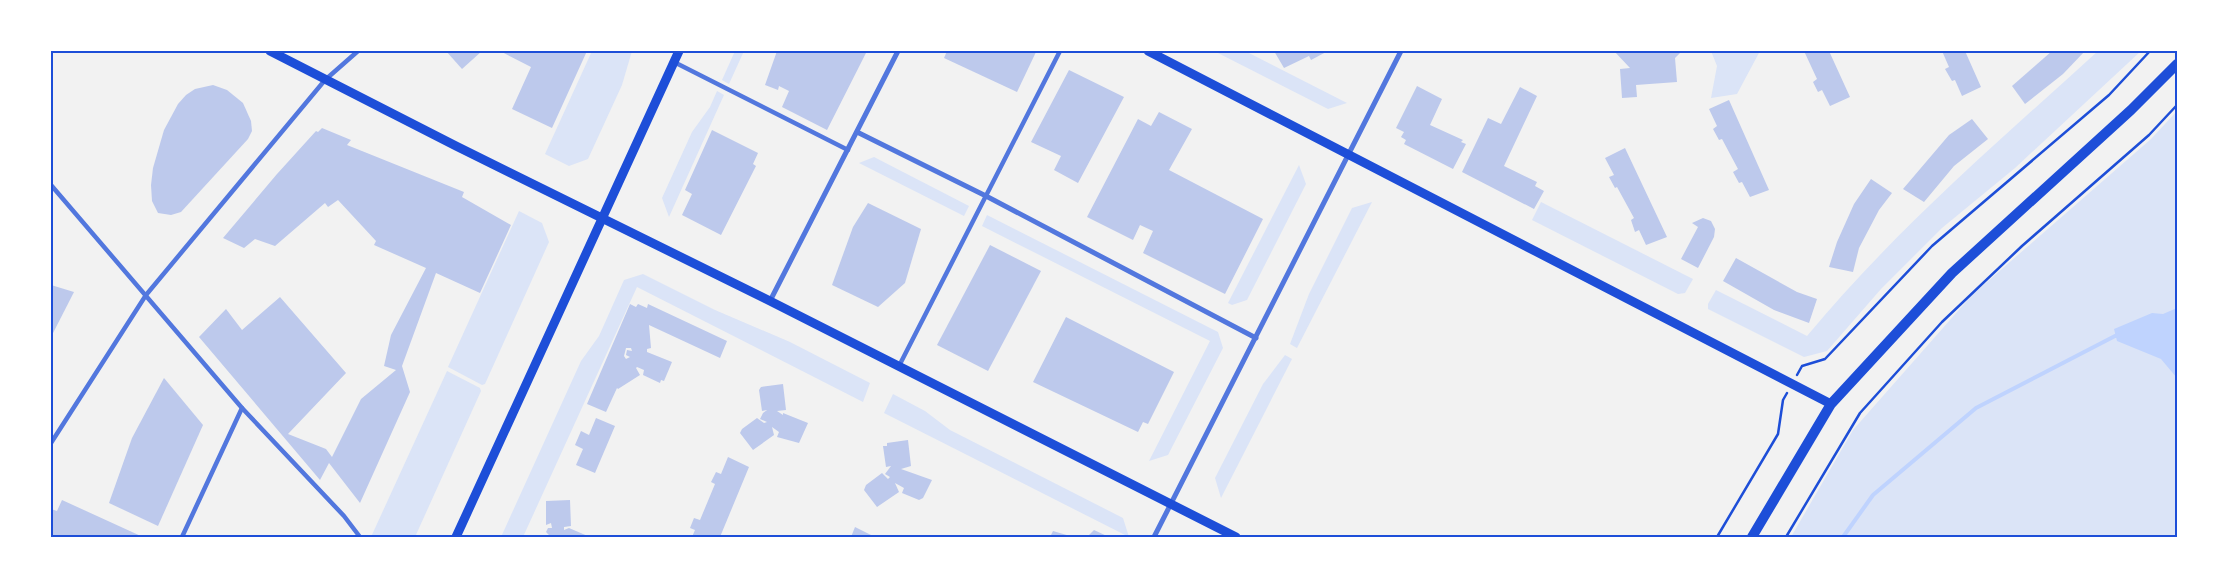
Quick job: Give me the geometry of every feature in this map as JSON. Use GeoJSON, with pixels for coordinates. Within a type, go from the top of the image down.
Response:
{"type":"FeatureCollection","features":[{"type":"Feature","properties":{"kind":"main road"},"geometry":{"type":"LineString","coordinates":[[270,51],[1236,537]]}},
{"type":"Feature","properties":{"kind":"main road"},"geometry":{"type":"LineString","coordinates":[[456,537],[524,384],[603,219],[679,51]]}},
{"type":"Feature","properties":{"kind":"main road"},"geometry":{"type":"LineString","coordinates":[[1148,51],[1351,154],[1831,404]]}},
{"type":"Feature","properties":{"kind":"main road"},"geometry":{"type":"LineString","coordinates":[[1752,537],[1831,404],[1952,273],[2132,110],[2177,64]]}},
{"type":"Feature","properties":{"kind":"street"},"geometry":{"type":"LineString","coordinates":[[51,443],[146,295],[326,80],[358,51]]}},
{"type":"Feature","properties":{"kind":"street"},"geometry":{"type":"LineString","coordinates":[[770,301],[898,51]]}},
{"type":"Feature","properties":{"kind":"street"},"geometry":{"type":"LineString","coordinates":[[898,367],[1060,51]]}},
{"type":"Feature","properties":{"kind":"street"},"geometry":{"type":"LineString","coordinates":[[1154,537],[1351,154],[1401,51]]}},
{"type":"Feature","properties":{"kind":"street"},"geometry":{"type":"LineString","coordinates":[[674,62],[848,150]]}},
{"type":"Feature","properties":{"kind":"street"},"geometry":{"type":"LineString","coordinates":[[857,132],[986,196],[1256,338]]}},
{"type":"Feature","properties":{"kind":"street"},"geometry":{"type":"LineString","coordinates":[[51,185],[242,408],[344,516],[360,537]]}},
{"type":"Feature","properties":{"kind":"street"},"geometry":{"type":"LineString","coordinates":[[182,537],[242,408]]}},
{"type":"Feature","properties":{"kind":"path"},"geometry":{"type":"LineString","coordinates":[[1716,537],[1778,434],[1783,400],[1802,366],[1825,359],[1932,246],[2109,95],[2150,51]]}},
{"type":"Feature","properties":{"kind":"path"},"geometry":{"type":"LineString","coordinates":[[1786,537],[1860,413],[1942,322],[2022,246],[2150,135],[2177,105]]}},
{"type":"Feature","properties":{"kind":"shaded area"},"geometry":{"type":"Polygon","coordinates":[[[592,51],[632,51],[622,85],[588,159],[569,166],[545,154],[592,51]]]}},
{"type":"Feature","properties":{"kind":"shaded area"},"geometry":{"type":"Polygon","coordinates":[[[735,51],[744,51],[729,84],[722,80],[735,51]]]}},
{"type":"Feature","properties":{"kind":"shaded area"},"geometry":{"type":"Polygon","coordinates":[[[1214,51],[1245,51],[1347,103],[1328,109],[1214,51]]]}},
{"type":"Feature","properties":{"kind":"shaded area"},"geometry":{"type":"Polygon","coordinates":[[[1711,51],[1760,51],[1737,94],[1711,98],[1717,66],[1711,51]]]}},
{"type":"Feature","properties":{"kind":"shaded area"},"geometry":{"type":"Polygon","coordinates":[[[2098,51],[2141,51],[2015,168],[1942,228],[1881,289],[1827,351],[1804,357],[1708,309],[1708,304],[1716,290],[1807,336],[1840,297],[1911,224],[1984,154],[2098,51]]]}},
{"type":"Feature","properties":{"kind":"shaded area"},"geometry":{"type":"Polygon","coordinates":[[[717,91],[724,95],[669,217],[662,198],[692,132],[710,107],[717,91]]]}},
{"type":"Feature","properties":{"kind":"shaded area"},"geometry":{"type":"Polygon","coordinates":[[[2177,111],[2177,537],[1791,537],[1853,430],[1972,295],[2151,139],[2177,111]]]}},
{"type":"Feature","properties":{"kind":"shaded area"},"geometry":{"type":"Polygon","coordinates":[[[874,157],[969,206],[964,216],[859,163],[874,157]]]}},
{"type":"Feature","properties":{"kind":"shaded area"},"geometry":{"type":"Polygon","coordinates":[[[1299,165],[1306,184],[1247,300],[1232,305],[1228,303],[1299,165]]]}},
{"type":"Feature","properties":{"kind":"shaded area"},"geometry":{"type":"Polygon","coordinates":[[[1372,202],[1297,348],[1290,344],[1309,294],[1352,208],[1372,202]]]}},
{"type":"Feature","properties":{"kind":"shaded area"},"geometry":{"type":"Polygon","coordinates":[[[1541,202],[1693,279],[1685,293],[1678,294],[1532,220],[1541,202]]]}},
{"type":"Feature","properties":{"kind":"shaded area"},"geometry":{"type":"Polygon","coordinates":[[[519,211],[542,223],[549,242],[485,384],[482,385],[448,367],[519,211]]]}},
{"type":"Feature","properties":{"kind":"shaded area"},"geometry":{"type":"Polygon","coordinates":[[[987,215],[1218,332],[1223,348],[1168,455],[1149,461],[1210,341],[982,226],[987,215]]]}},
{"type":"Feature","properties":{"kind":"shaded area"},"geometry":{"type":"Polygon","coordinates":[[[643,274],[715,310],[790,342],[870,383],[863,402],[637,287],[523,537],[501,537],[581,361],[599,336],[624,280],[643,274]]]}},
{"type":"Feature","properties":{"kind":"shaded area"},"geometry":{"type":"Polygon","coordinates":[[[1285,355],[1292,359],[1221,498],[1215,478],[1263,384],[1285,355]]]}},
{"type":"Feature","properties":{"kind":"shaded area"},"geometry":{"type":"Polygon","coordinates":[[[447,371],[480,388],[481,391],[415,537],[371,537],[447,371]]]}},
{"type":"Feature","properties":{"kind":"shaded area"},"geometry":{"type":"Polygon","coordinates":[[[893,394],[925,411],[950,430],[1123,518],[1129,537],[884,413],[893,394]]]}},
{"type":"Feature","properties":{"kind":"water"},"geometry":{"type":"Polygon","coordinates":[[[2177,308],[2177,378],[2161,359],[2117,341],[2114,329],[2152,313],[2163,314],[2177,308]]]}},
{"type":"Feature","properties":{"kind":"building"},"geometry":{"type":"Polygon","coordinates":[[[446,51],[482,51],[462,69],[446,51]]]}},
{"type":"Feature","properties":{"kind":"building"},"geometry":{"type":"Polygon","coordinates":[[[500,51],[587,51],[552,128],[512,109],[531,67],[500,51]]]}},
{"type":"Feature","properties":{"kind":"building"},"geometry":{"type":"Polygon","coordinates":[[[777,51],[867,51],[827,130],[782,107],[789,91],[779,86],[778,90],[765,85],[777,51]]]}},
{"type":"Feature","properties":{"kind":"building"},"geometry":{"type":"Polygon","coordinates":[[[947,51],[1036,52],[1017,92],[944,58],[947,51]]]}},
{"type":"Feature","properties":{"kind":"building"},"geometry":{"type":"Polygon","coordinates":[[[1274,51],[1328,51],[1311,60],[1309,56],[1284,68],[1274,51]]]}},
{"type":"Feature","properties":{"kind":"building"},"geometry":{"type":"Polygon","coordinates":[[[1614,51],[1682,51],[1675,58],[1677,82],[1636,85],[1637,97],[1622,98],[1620,69],[1630,68],[1614,51]]]}},
{"type":"Feature","properties":{"kind":"building"},"geometry":{"type":"Polygon","coordinates":[[[1804,51],[1829,51],[1850,97],[1830,106],[1822,90],[1818,92],[1813,82],[1817,79],[1804,51]]]}},
{"type":"Feature","properties":{"kind":"building"},"geometry":{"type":"Polygon","coordinates":[[[1942,51],[1965,51],[1981,87],[1962,96],[1955,80],[1952,81],[1945,69],[1949,67],[1942,51]]]}},
{"type":"Feature","properties":{"kind":"building"},"geometry":{"type":"Polygon","coordinates":[[[2052,51],[2085,51],[2063,74],[2025,104],[2012,86],[2052,51]]]}},
{"type":"Feature","properties":{"kind":"building"},"geometry":{"type":"Polygon","coordinates":[[[1069,70],[1124,97],[1078,183],[1054,170],[1061,156],[1031,142],[1069,70]]]}},
{"type":"Feature","properties":{"kind":"building"},"geometry":{"type":"Polygon","coordinates":[[[213,85],[227,90],[243,103],[251,121],[252,131],[248,139],[181,212],[171,215],[158,213],[152,201],[151,185],[153,168],[164,130],[178,104],[186,95],[195,89],[213,85]]]}},
{"type":"Feature","properties":{"kind":"building"},"geometry":{"type":"Polygon","coordinates":[[[1417,86],[1442,99],[1430,125],[1463,140],[1461,142],[1466,144],[1453,169],[1404,144],[1406,140],[1401,137],[1404,132],[1396,128],[1417,86]]]}},
{"type":"Feature","properties":{"kind":"building"},"geometry":{"type":"Polygon","coordinates":[[[1520,87],[1537,96],[1504,166],[1537,182],[1535,186],[1544,191],[1534,209],[1462,172],[1488,118],[1501,124],[1520,87]]]}},
{"type":"Feature","properties":{"kind":"building"},"geometry":{"type":"Polygon","coordinates":[[[1729,100],[1769,190],[1750,197],[1742,182],[1739,183],[1733,172],[1738,169],[1722,139],[1719,140],[1713,129],[1717,126],[1709,109],[1729,100]]]}},
{"type":"Feature","properties":{"kind":"building"},"geometry":{"type":"Polygon","coordinates":[[[1159,112],[1192,129],[1169,170],[1263,219],[1225,294],[1143,253],[1153,231],[1140,225],[1133,240],[1087,217],[1138,119],[1151,126],[1159,112]]]}},
{"type":"Feature","properties":{"kind":"building"},"geometry":{"type":"Polygon","coordinates":[[[1972,119],[1988,139],[1954,166],[1924,202],[1903,189],[1949,135],[1972,119]]]}},
{"type":"Feature","properties":{"kind":"building"},"geometry":{"type":"Polygon","coordinates":[[[322,128],[351,140],[347,145],[464,192],[462,197],[511,225],[480,293],[436,273],[402,366],[410,392],[360,503],[329,463],[320,480],[199,337],[226,309],[242,330],[280,297],[346,373],[288,434],[326,449],[332,457],[361,399],[396,370],[384,366],[391,335],[426,268],[374,245],[376,241],[338,200],[328,207],[325,203],[275,246],[255,239],[244,248],[223,238],[277,174],[316,131],[318,132],[322,128]]]}},
{"type":"Feature","properties":{"kind":"building"},"geometry":{"type":"Polygon","coordinates":[[[712,130],[758,153],[753,164],[756,166],[721,235],[682,215],[692,194],[685,190],[712,130]]]}},
{"type":"Feature","properties":{"kind":"building"},"geometry":{"type":"Polygon","coordinates":[[[1625,148],[1667,237],[1646,245],[1639,230],[1635,232],[1631,220],[1634,218],[1617,187],[1615,188],[1609,177],[1614,175],[1605,158],[1625,148]]]}},
{"type":"Feature","properties":{"kind":"building"},"geometry":{"type":"Polygon","coordinates":[[[1871,179],[1892,193],[1879,210],[1859,248],[1853,272],[1829,267],[1837,242],[1854,204],[1871,179]]]}},
{"type":"Feature","properties":{"kind":"building"},"geometry":{"type":"Polygon","coordinates":[[[868,203],[921,229],[905,283],[878,307],[832,285],[853,227],[868,203]]]}},
{"type":"Feature","properties":{"kind":"building"},"geometry":{"type":"Polygon","coordinates":[[[1703,218],[1711,221],[1715,229],[1714,237],[1698,268],[1681,259],[1698,227],[1692,223],[1703,218]]]}},
{"type":"Feature","properties":{"kind":"building"},"geometry":{"type":"Polygon","coordinates":[[[990,245],[1041,271],[988,371],[937,345],[990,245]]]}},
{"type":"Feature","properties":{"kind":"building"},"geometry":{"type":"Polygon","coordinates":[[[1736,258],[1797,292],[1817,299],[1809,323],[1774,310],[1723,281],[1736,258]]]}},
{"type":"Feature","properties":{"kind":"building"},"geometry":{"type":"Polygon","coordinates":[[[51,285],[74,292],[51,337],[51,285]]]}},
{"type":"Feature","properties":{"kind":"building"},"geometry":{"type":"Polygon","coordinates":[[[630,304],[636,307],[638,304],[647,308],[648,304],[727,341],[720,358],[649,325],[651,348],[647,349],[647,352],[672,362],[664,381],[661,380],[660,383],[643,375],[644,370],[637,367],[640,375],[617,388],[606,412],[587,404],[630,304]],[[626,348],[624,356],[626,359],[630,357],[626,355],[627,350],[632,351],[631,348],[626,348]]]}},
{"type":"Feature","properties":{"kind":"building"},"geometry":{"type":"Polygon","coordinates":[[[1066,317],[1174,372],[1148,424],[1143,422],[1138,432],[1033,382],[1066,317]]]}},
{"type":"Feature","properties":{"kind":"building"},"geometry":{"type":"Polygon","coordinates":[[[164,378],[203,425],[158,526],[109,503],[132,438],[164,378]]]}},
{"type":"Feature","properties":{"kind":"building"},"geometry":{"type":"Polygon","coordinates":[[[783,384],[786,410],[777,411],[783,415],[783,413],[808,423],[799,443],[777,437],[779,432],[772,427],[774,435],[753,450],[740,433],[742,429],[757,418],[764,423],[767,422],[760,419],[767,410],[762,411],[759,390],[761,387],[783,384]]]}},
{"type":"Feature","properties":{"kind":"building"},"geometry":{"type":"Polygon","coordinates":[[[596,418],[615,426],[595,473],[576,465],[583,449],[575,445],[581,431],[589,435],[596,418]]]}},
{"type":"Feature","properties":{"kind":"building"},"geometry":{"type":"Polygon","coordinates":[[[908,440],[911,466],[901,469],[932,480],[923,498],[919,500],[902,493],[904,488],[895,483],[899,492],[877,507],[864,490],[866,485],[882,473],[888,479],[890,477],[885,474],[891,466],[886,467],[883,446],[887,446],[887,443],[908,440]]]}},
{"type":"Feature","properties":{"kind":"building"},"geometry":{"type":"Polygon","coordinates":[[[728,457],[749,467],[720,537],[692,537],[695,530],[690,528],[694,518],[700,520],[715,484],[711,482],[716,472],[721,474],[728,457]]]}},
{"type":"Feature","properties":{"kind":"building"},"geometry":{"type":"Polygon","coordinates":[[[62,500],[143,537],[51,537],[51,509],[57,511],[62,500]]]}},
{"type":"Feature","properties":{"kind":"building"},"geometry":{"type":"Polygon","coordinates":[[[570,500],[571,526],[564,527],[564,530],[569,528],[590,537],[551,537],[546,532],[548,528],[552,528],[551,523],[546,525],[546,501],[570,500]]]}},
{"type":"Feature","properties":{"kind":"building"},"geometry":{"type":"Polygon","coordinates":[[[855,527],[875,537],[851,537],[855,527]]]}},
{"type":"Feature","properties":{"kind":"building"},"geometry":{"type":"Polygon","coordinates":[[[1094,530],[1109,537],[1087,537],[1094,530]]]}},
{"type":"Feature","properties":{"kind":"building"},"geometry":{"type":"Polygon","coordinates":[[[1053,531],[1070,536],[1070,537],[1050,537],[1053,531]]]}},
{"type":"Feature","properties":{"kind":"waterway"},"geometry":{"type":"LineString","coordinates":[[1843,537],[1873,495],[1976,408],[2120,335]]}}]}
